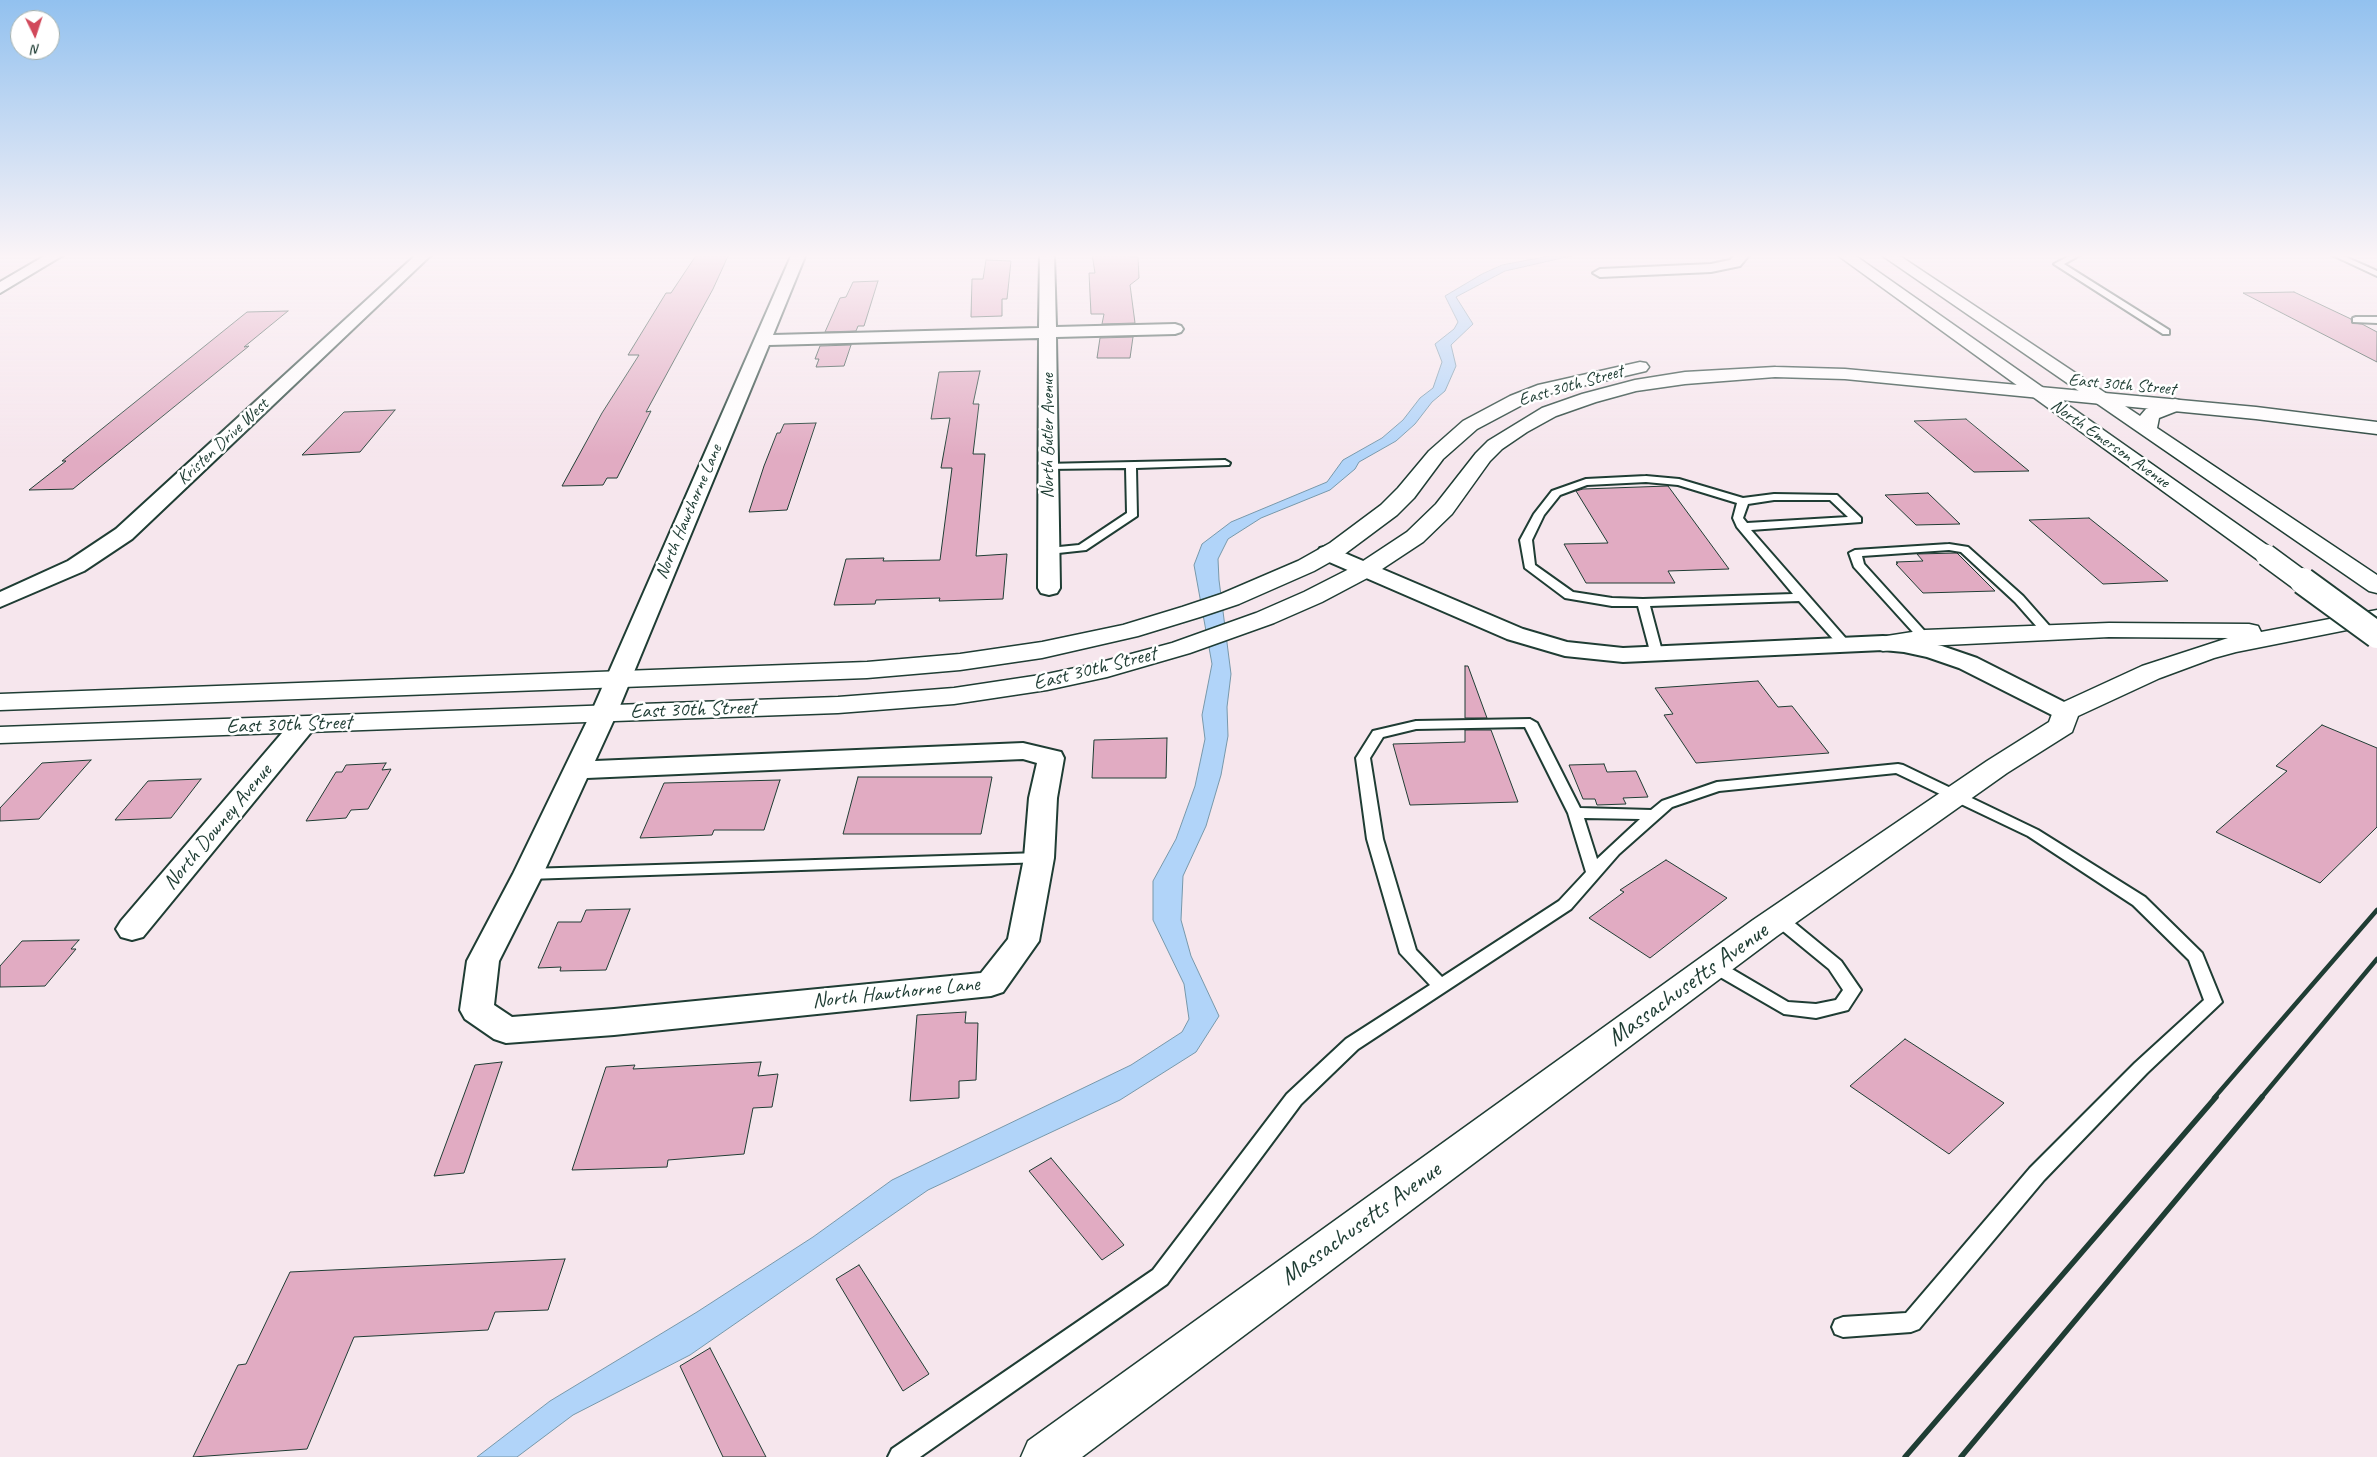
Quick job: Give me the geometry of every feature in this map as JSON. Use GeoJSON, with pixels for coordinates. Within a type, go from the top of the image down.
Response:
{"type":"FeatureCollection","features":[{"type":"Feature","properties":{"kind":"main road","name":"North Emerson Avenue"},"geometry":{"type":"LineString","coordinates":[[1939,322],[2377,635]]}},
{"type":"Feature","properties":{"kind":"main road","name":"North Emerson Avenue"},"geometry":{"type":"LineString","coordinates":[[1988,322],[2377,586]]}},
{"type":"Feature","properties":{"kind":"main road","name":"East 30th Street"},"geometry":{"type":"LineString","coordinates":[[0,702],[617,680],[911,667],[1042,650],[1120,633],[1191,612],[1248,592],[1328,554],[1363,531],[1389,510],[1406,493],[1436,456],[1470,425],[1516,400],[1575,381],[1628,369],[1673,363],[1753,358],[1839,359],[2074,381],[2377,413]]}},
{"type":"Feature","properties":{"kind":"main road","name":"East 30th Street"},"geometry":{"type":"LineString","coordinates":[[0,735],[838,705],[954,696],[1047,682],[1128,663],[1181,648],[1255,622],[1320,594],[1365,570],[1403,546],[1431,523],[1444,509],[1483,457],[1506,437],[1549,412],[1609,392],[1685,378],[1775,372],[1845,374],[2175,405],[2377,428]]}},
{"type":"Feature","properties":{"kind":"main road"},"geometry":{"type":"LineString","coordinates":[[2147,430],[2150,415],[2153,412],[2175,405]]}},
{"type":"Feature","properties":{"kind":"main road"},"geometry":{"type":"LineString","coordinates":[[2065,712],[2119,685],[2205,653],[2232,645],[2377,617]]}},
{"type":"Feature","properties":{"kind":"main road"},"geometry":{"type":"LineString","coordinates":[[1884,643],[1925,638],[2109,630],[2303,632]]}},
{"type":"Feature","properties":{"kind":"main road","name":"Massachusetts Avenue"},"geometry":{"type":"LineString","coordinates":[[1044,1457],[1714,966],[1955,796],[2062,726],[2065,712]]}},
{"type":"Feature","properties":{"kind":"street","name":"Kristen Drive West"},"geometry":{"type":"LineString","coordinates":[[0,600],[76,566],[124,534],[352,322]]}},
{"type":"Feature","properties":{"kind":"street","name":"North Hawthorne Lane"},"geometry":{"type":"LineString","coordinates":[[578,770],[1024,751],[1051,758],[1043,798],[1039,858],[1023,941],[991,984],[614,1022],[506,1030],[477,1010],[483,960],[528,874],[604,713],[771,322]]}},
{"type":"Feature","properties":{"kind":"street","name":"North Butler Avenue"},"geometry":{"type":"LineString","coordinates":[[1047,322],[1049,588]]}},
{"type":"Feature","properties":{"kind":"street"},"geometry":{"type":"LineString","coordinates":[[763,340],[1047,334],[1175,328]]}},
{"type":"Feature","properties":{"kind":"street"},"geometry":{"type":"LineString","coordinates":[[1328,554],[1515,634],[1548,645],[1582,652],[1657,655],[1884,643],[1919,647],[1961,660],[2065,712]]}},
{"type":"Feature","properties":{"kind":"street","name":"North Downey Avenue"},"geometry":{"type":"LineString","coordinates":[[132,929],[303,725]]}},
{"type":"Feature","properties":{"kind":"lane"},"geometry":{"type":"LineString","coordinates":[[2150,322],[2166,332]]}},
{"type":"Feature","properties":{"kind":"lane"},"geometry":{"type":"LineString","coordinates":[[1048,466],[1225,463]]}},
{"type":"Feature","properties":{"kind":"lane"},"geometry":{"type":"LineString","coordinates":[[1049,551],[1082,548],[1133,514],[1131,465]]}},
{"type":"Feature","properties":{"kind":"lane"},"geometry":{"type":"LineString","coordinates":[[1743,527],[1857,520],[1833,496],[1774,497],[1743,501],[1679,482],[1646,479],[1586,482],[1556,493],[1538,514],[1526,540],[1529,566],[1568,596],[1612,602],[1802,597]]}},
{"type":"Feature","properties":{"kind":"lane"},"geometry":{"type":"LineString","coordinates":[[1743,501],[1738,518],[1748,535],[1845,645]]}},
{"type":"Feature","properties":{"kind":"lane"},"geometry":{"type":"LineString","coordinates":[[1925,638],[1858,565],[1855,553],[1949,547],[1964,549],[2019,599],[2049,633]]}},
{"type":"Feature","properties":{"kind":"lane"},"geometry":{"type":"LineString","coordinates":[[1643,602],[1657,655]]}},
{"type":"Feature","properties":{"kind":"lane"},"geometry":{"type":"LineString","coordinates":[[1441,986],[1408,954],[1375,839],[1362,758],[1378,734],[1416,725],[1530,723],[1575,813],[1594,873]]}},
{"type":"Feature","properties":{"kind":"lane"},"geometry":{"type":"LineString","coordinates":[[900,1457],[1160,1277],[1294,1099],[1352,1044],[1565,905],[1614,850],[1667,804],[1717,787],[1898,768],[2033,833],[2139,901],[2196,956],[2212,1002],[2141,1068],[2037,1174],[1911,1322],[1843,1327]]}},
{"type":"Feature","properties":{"kind":"lane"},"geometry":{"type":"LineString","coordinates":[[1575,813],[1655,815]]}},
{"type":"Feature","properties":{"kind":"lane"},"geometry":{"type":"LineString","coordinates":[[528,874],[1039,858]]}},
{"type":"Feature","properties":{"kind":"lane"},"geometry":{"type":"LineString","coordinates":[[1714,966],[1784,1008],[1816,1011],[1842,1005],[1852,990],[1835,965],[1779,920]]}},
{"type":"Feature","properties":{"kind":"water"},"geometry":{"type":"Polygon","coordinates":[[[1458,322],[1472,322],[1473,324],[1451,345],[1456,366],[1445,391],[1432,402],[1415,424],[1396,441],[1359,462],[1355,469],[1330,490],[1261,518],[1228,539],[1218,559],[1231,674],[1227,707],[1228,736],[1221,775],[1206,826],[1183,876],[1181,920],[1191,956],[1219,1016],[1196,1052],[1120,1100],[928,1190],[690,1355],[573,1415],[517,1457],[477,1457],[550,1401],[697,1312],[813,1237],[892,1180],[1131,1065],[1182,1032],[1189,1019],[1184,984],[1153,920],[1153,881],[1176,839],[1195,786],[1205,739],[1202,715],[1212,664],[1194,565],[1202,544],[1231,522],[1327,482],[1343,460],[1382,438],[1403,420],[1420,398],[1433,388],[1442,362],[1435,344],[1454,329],[1458,322]]]}},
{"type":"Feature","properties":{"kind":"building"},"geometry":{"type":"Polygon","coordinates":[[[235,322],[275,322],[244,347],[249,346],[73,489],[29,490],[66,461],[62,461],[235,322]]]}},
{"type":"Feature","properties":{"kind":"building"},"geometry":{"type":"Polygon","coordinates":[[[648,322],[695,322],[646,412],[651,411],[617,478],[607,478],[603,485],[562,486],[602,413],[639,355],[628,355],[648,322]]]}},
{"type":"Feature","properties":{"kind":"building"},"geometry":{"type":"Polygon","coordinates":[[[829,322],[865,322],[864,326],[858,326],[856,331],[825,332],[829,322]]]}},
{"type":"Feature","properties":{"kind":"building"},"geometry":{"type":"Polygon","coordinates":[[[1102,322],[1135,323],[1102,324],[1102,322]]]}},
{"type":"Feature","properties":{"kind":"building"},"geometry":{"type":"Polygon","coordinates":[[[2299,322],[2352,322],[2362,324],[2377,332],[2377,362],[2299,322]]]}},
{"type":"Feature","properties":{"kind":"building"},"geometry":{"type":"Polygon","coordinates":[[[1133,337],[1130,358],[1097,358],[1100,338],[1133,337]]]}},
{"type":"Feature","properties":{"kind":"building"},"geometry":{"type":"Polygon","coordinates":[[[851,345],[844,366],[816,367],[819,359],[815,359],[820,346],[851,345]]]}},
{"type":"Feature","properties":{"kind":"building"},"geometry":{"type":"Polygon","coordinates":[[[980,371],[973,404],[979,404],[973,454],[985,454],[976,556],[1007,554],[1003,599],[876,600],[875,604],[834,605],[846,559],[884,558],[883,561],[940,560],[952,468],[941,468],[950,418],[931,419],[939,372],[980,371]]]}},
{"type":"Feature","properties":{"kind":"building"},"geometry":{"type":"Polygon","coordinates":[[[395,410],[360,452],[302,455],[344,412],[395,410]]]}},
{"type":"Feature","properties":{"kind":"building"},"geometry":{"type":"Polygon","coordinates":[[[1966,419],[2029,471],[1974,472],[1914,421],[1966,419]]]}},
{"type":"Feature","properties":{"kind":"building"},"geometry":{"type":"Polygon","coordinates":[[[816,423],[787,510],[749,512],[777,433],[780,433],[784,424],[816,423]]]}},
{"type":"Feature","properties":{"kind":"building"},"geometry":{"type":"Polygon","coordinates":[[[1668,486],[1729,569],[1668,571],[1675,583],[1586,583],[1564,544],[1608,543],[1576,491],[1583,489],[1668,486]]]}},
{"type":"Feature","properties":{"kind":"building"},"geometry":{"type":"Polygon","coordinates":[[[1928,493],[1960,524],[1916,525],[1885,495],[1928,493]]]}},
{"type":"Feature","properties":{"kind":"building"},"geometry":{"type":"Polygon","coordinates":[[[2089,518],[2168,581],[2103,584],[2029,520],[2089,518]]]}},
{"type":"Feature","properties":{"kind":"building"},"geometry":{"type":"Polygon","coordinates":[[[1957,553],[1995,591],[1923,593],[1896,564],[1898,563],[1896,562],[1923,561],[1917,554],[1957,553]]]}},
{"type":"Feature","properties":{"kind":"building"},"geometry":{"type":"Polygon","coordinates":[[[1465,666],[1468,666],[1487,718],[1465,718],[1465,666]]]}},
{"type":"Feature","properties":{"kind":"building"},"geometry":{"type":"Polygon","coordinates":[[[1758,681],[1778,707],[1792,706],[1829,753],[1696,763],[1664,715],[1673,714],[1655,688],[1758,681]]]}},
{"type":"Feature","properties":{"kind":"building"},"geometry":{"type":"Polygon","coordinates":[[[2322,725],[2377,748],[2377,827],[2320,883],[2216,832],[2287,771],[2276,766],[2322,725]]]}},
{"type":"Feature","properties":{"kind":"building"},"geometry":{"type":"Polygon","coordinates":[[[1465,730],[1491,730],[1518,802],[1410,805],[1393,744],[1465,742],[1465,730]]]}},
{"type":"Feature","properties":{"kind":"building"},"geometry":{"type":"Polygon","coordinates":[[[1167,738],[1166,778],[1092,778],[1094,740],[1167,738]]]}},
{"type":"Feature","properties":{"kind":"building"},"geometry":{"type":"Polygon","coordinates":[[[91,760],[39,819],[0,821],[0,808],[42,763],[91,760]]]}},
{"type":"Feature","properties":{"kind":"building"},"geometry":{"type":"Polygon","coordinates":[[[386,763],[382,770],[391,769],[368,809],[351,810],[346,818],[306,821],[336,772],[342,772],[346,765],[386,763]]]}},
{"type":"Feature","properties":{"kind":"building"},"geometry":{"type":"Polygon","coordinates":[[[1604,764],[1607,772],[1636,771],[1648,797],[1623,798],[1626,804],[1597,805],[1595,799],[1583,799],[1569,765],[1604,764]]]}},
{"type":"Feature","properties":{"kind":"building"},"geometry":{"type":"Polygon","coordinates":[[[858,777],[992,777],[981,834],[843,834],[858,777]]]}},
{"type":"Feature","properties":{"kind":"building"},"geometry":{"type":"Polygon","coordinates":[[[201,779],[171,818],[115,820],[148,781],[201,779]]]}},
{"type":"Feature","properties":{"kind":"building"},"geometry":{"type":"Polygon","coordinates":[[[780,780],[764,830],[714,830],[712,835],[640,838],[664,783],[780,780]]]}},
{"type":"Feature","properties":{"kind":"building"},"geometry":{"type":"Polygon","coordinates":[[[1666,860],[1727,898],[1650,958],[1589,918],[1624,892],[1620,890],[1666,860]]]}},
{"type":"Feature","properties":{"kind":"building"},"geometry":{"type":"Polygon","coordinates":[[[630,909],[606,970],[560,971],[561,967],[538,968],[558,922],[581,922],[586,910],[630,909]]]}},
{"type":"Feature","properties":{"kind":"building"},"geometry":{"type":"Polygon","coordinates":[[[79,940],[71,949],[76,949],[45,986],[0,987],[0,966],[22,941],[79,940]]]}},
{"type":"Feature","properties":{"kind":"building"},"geometry":{"type":"Polygon","coordinates":[[[966,1012],[965,1023],[978,1023],[976,1080],[959,1081],[959,1098],[910,1101],[917,1015],[966,1012]]]}},
{"type":"Feature","properties":{"kind":"building"},"geometry":{"type":"Polygon","coordinates":[[[1905,1039],[2004,1103],[1949,1154],[1850,1086],[1905,1039]]]}},
{"type":"Feature","properties":{"kind":"building"},"geometry":{"type":"Polygon","coordinates":[[[502,1062],[464,1173],[434,1176],[475,1065],[502,1062]]]}},
{"type":"Feature","properties":{"kind":"building"},"geometry":{"type":"Polygon","coordinates":[[[761,1062],[758,1076],[778,1074],[772,1107],[753,1108],[744,1154],[668,1160],[667,1167],[572,1170],[606,1067],[635,1065],[633,1069],[761,1062]]]}},
{"type":"Feature","properties":{"kind":"building"},"geometry":{"type":"Polygon","coordinates":[[[1051,1158],[1124,1245],[1102,1260],[1029,1171],[1051,1158]]]}},
{"type":"Feature","properties":{"kind":"building"},"geometry":{"type":"Polygon","coordinates":[[[565,1259],[548,1310],[495,1312],[488,1330],[354,1337],[307,1449],[193,1457],[238,1365],[246,1364],[290,1272],[565,1259]]]}},
{"type":"Feature","properties":{"kind":"building"},"geometry":{"type":"Polygon","coordinates":[[[859,1265],[929,1374],[903,1391],[836,1279],[859,1265]]]}},
{"type":"Feature","properties":{"kind":"building"},"geometry":{"type":"Polygon","coordinates":[[[710,1348],[766,1457],[723,1457],[680,1366],[710,1348]]]}},
{"type":"Feature","properties":{"kind":"railway"},"geometry":{"type":"LineString","coordinates":[[2214,1098],[2377,910]]}},
{"type":"Feature","properties":{"kind":"railway"},"geometry":{"type":"LineString","coordinates":[[2261,1098],[2377,959]]}},
{"type":"Feature","properties":{"kind":"railway"},"geometry":{"type":"LineString","coordinates":[[1905,1457],[2216,1097]]}},
{"type":"Feature","properties":{"kind":"railway"},"geometry":{"type":"LineString","coordinates":[[1961,1457],[2262,1097]]}}]}
